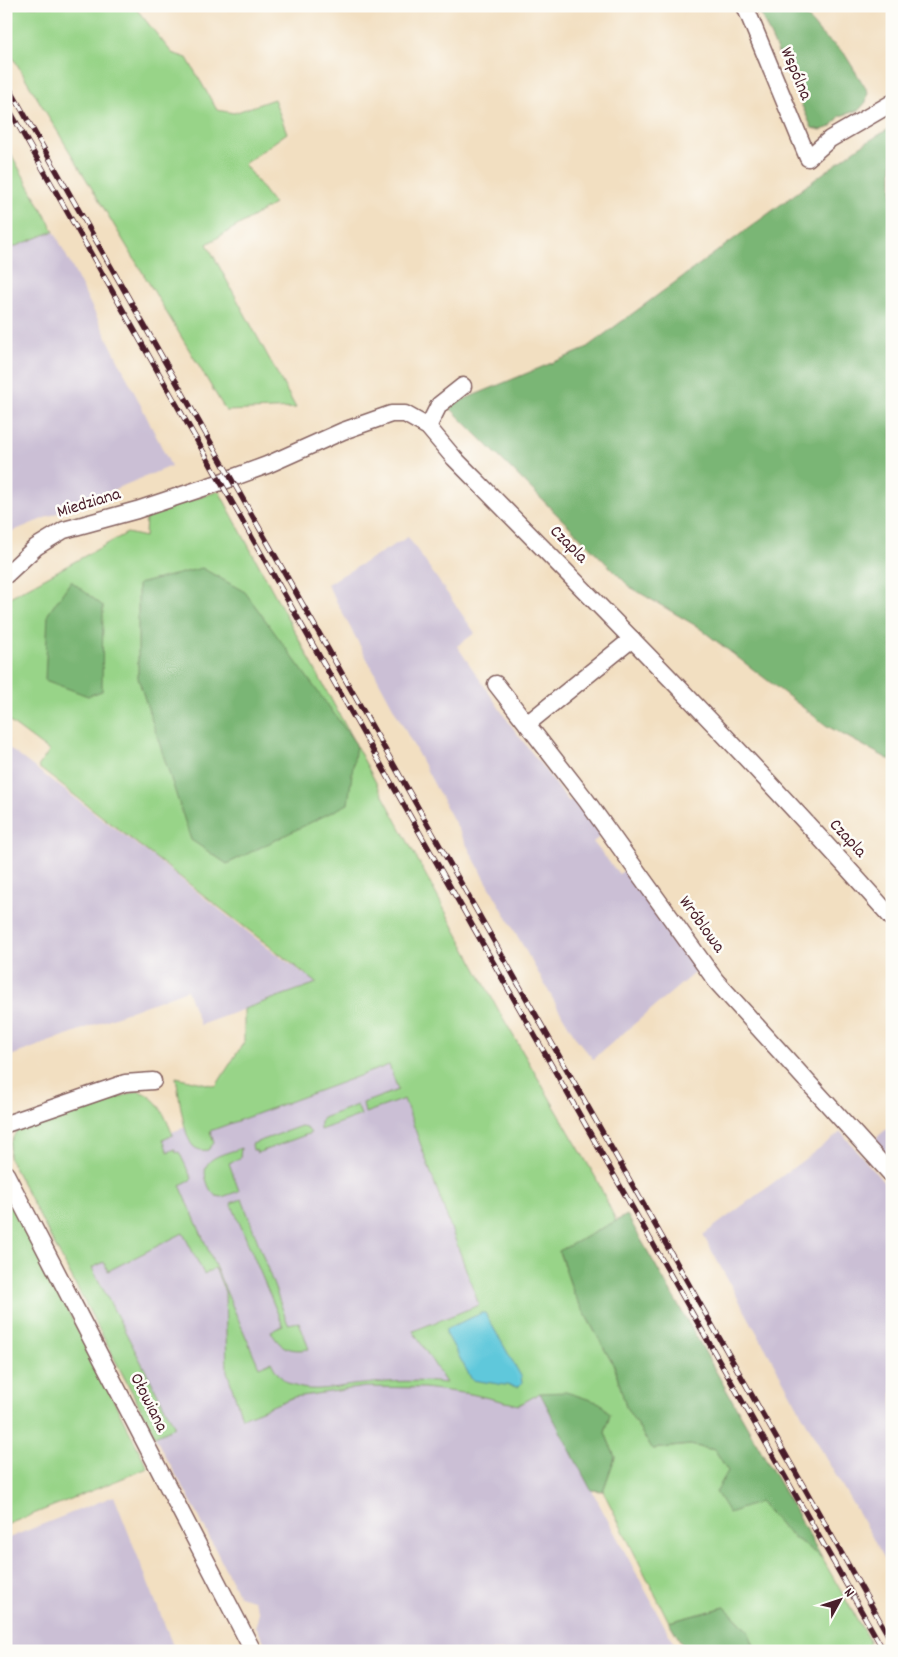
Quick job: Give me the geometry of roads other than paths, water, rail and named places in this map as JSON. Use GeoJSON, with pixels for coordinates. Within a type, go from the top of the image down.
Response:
{"type":"FeatureCollection","features":[{"type":"Feature","properties":{"kind":"street","name":"Wspólna"},"geometry":{"type":"LineString","coordinates":[[746,6],[808,158],[830,139],[892,103]]}},
{"type":"Feature","properties":{"kind":"street"},"geometry":{"type":"LineString","coordinates":[[428,427],[438,405],[463,386]]}},
{"type":"Feature","properties":{"kind":"street","name":"Czapla"},"geometry":{"type":"LineString","coordinates":[[137,510],[267,466],[343,431],[391,414],[405,414],[428,427],[454,458],[632,639],[830,849],[892,918]]}},
{"type":"Feature","properties":{"kind":"street","name":"Miedziana"},"geometry":{"type":"LineString","coordinates":[[6,575],[36,547],[64,530],[137,510]]}},
{"type":"Feature","properties":{"kind":"street"},"geometry":{"type":"LineString","coordinates":[[527,724],[632,639]]}},
{"type":"Feature","properties":{"kind":"street","name":"Wróblowa"},"geometry":{"type":"LineString","coordinates":[[496,684],[586,800],[716,981],[892,1174]]}},
{"type":"Feature","properties":{"kind":"street"},"geometry":{"type":"LineString","coordinates":[[6,1124],[125,1083],[153,1081]]}},
{"type":"Feature","properties":{"kind":"street","name":"Ołowiana"},"geometry":{"type":"LineString","coordinates":[[6,1174],[254,1651]]}},
{"type":"Feature","properties":{"kind":"water"},"geometry":{"type":"Polygon","coordinates":[[[485,1313],[521,1376],[522,1383],[518,1387],[472,1380],[446,1333],[446,1329],[485,1313]]]}},
{"type":"Feature","properties":{"kind":"railway"},"geometry":{"type":"LineString","coordinates":[[6,82],[892,1642]]}},
{"type":"Feature","properties":{"kind":"railway"},"geometry":{"type":"LineString","coordinates":[[6,104],[884,1651]]}}]}
